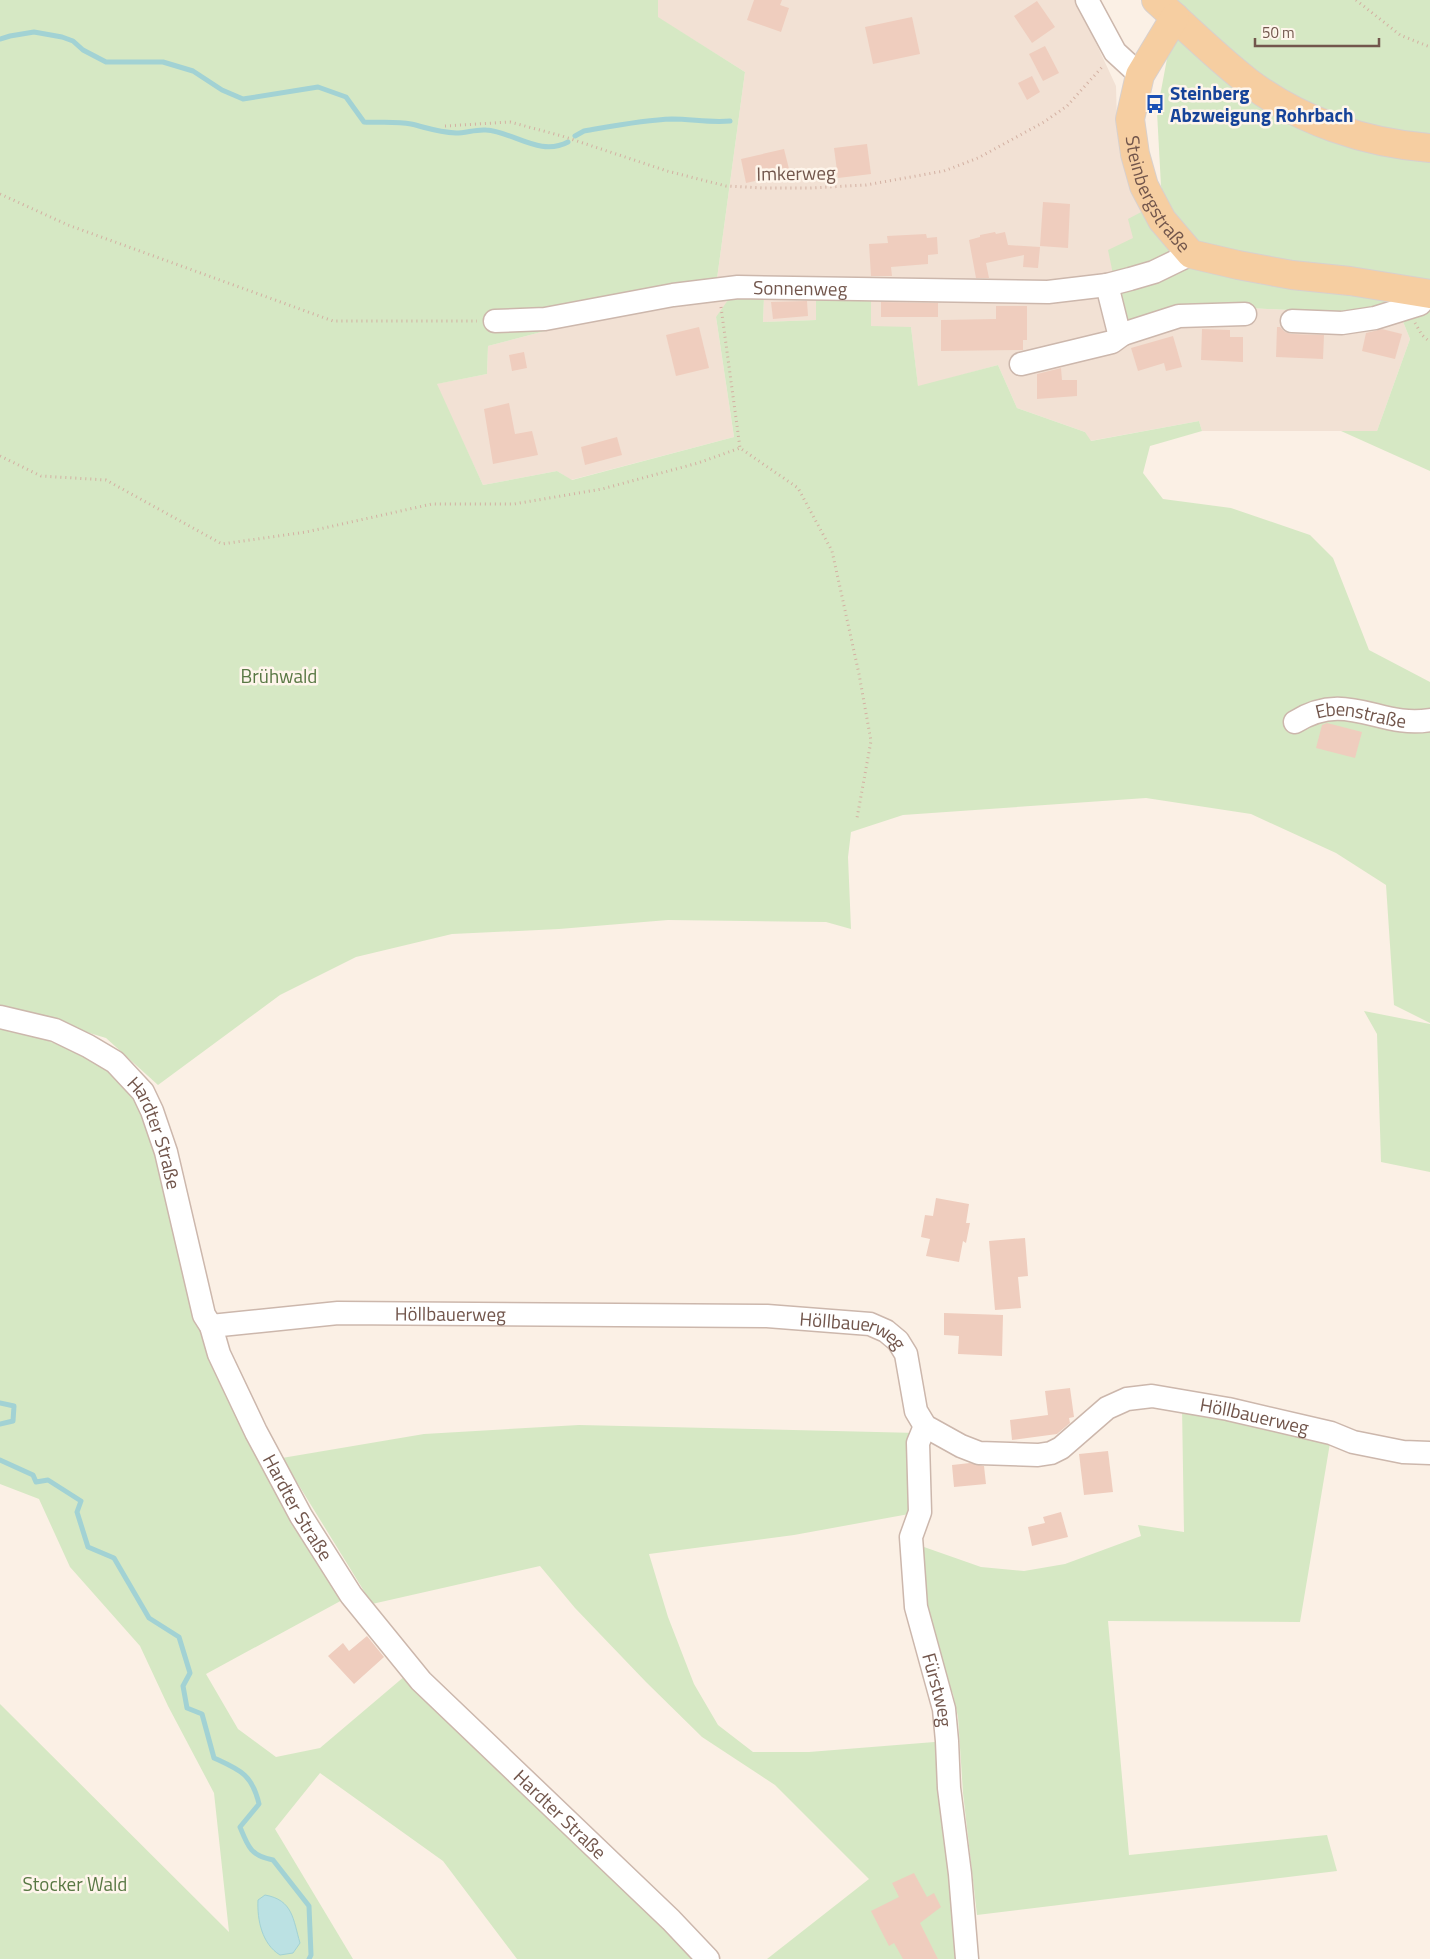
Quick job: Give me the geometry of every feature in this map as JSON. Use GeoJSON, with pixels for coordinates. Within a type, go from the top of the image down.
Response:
{"type":"FeatureCollection","features":[{"type":"Feature","properties":{"kind":"main road","name":"Steinbergstraße"},"geometry":{"type":"LineString","coordinates":[[1165,9],[1140,76],[1130,119],[1135,154],[1144,186],[1162,220],[1191,254],[1292,275],[1350,281],[1428,294]]}},
{"type":"Feature","properties":{"kind":"main road"},"geometry":{"type":"LineString","coordinates":[[1165,9],[1248,81],[1301,114],[1327,126],[1373,140],[1403,146],[1430,148]]}},
{"type":"Feature","properties":{"kind":"street"},"geometry":{"type":"LineString","coordinates":[[1088,0],[1115,52],[1140,76]]}},
{"type":"Feature","properties":{"kind":"street","name":"Sonnenweg"},"geometry":{"type":"LineString","coordinates":[[495,321],[554,318],[673,295],[738,286],[1048,292],[1107,285],[1154,272],[1191,254]]}},
{"type":"Feature","properties":{"kind":"street"},"geometry":{"type":"LineString","coordinates":[[1107,285],[1118,329],[1123,334]]}},
{"type":"Feature","properties":{"kind":"street"},"geometry":{"type":"LineString","coordinates":[[1292,321],[1342,323],[1376,318],[1420,304],[1428,294]]}},
{"type":"Feature","properties":{"kind":"street"},"geometry":{"type":"LineString","coordinates":[[1021,364],[1112,342],[1123,334],[1179,316],[1244,314]]}},
{"type":"Feature","properties":{"kind":"street","name":"Ebenstraße"},"geometry":{"type":"LineString","coordinates":[[1295,722],[1308,714],[1335,708],[1353,709],[1409,721],[1430,720]]}},
{"type":"Feature","properties":{"kind":"street","name":"Hardter Straße"},"geometry":{"type":"LineString","coordinates":[[0,1017],[55,1030],[88,1046],[115,1062],[143,1092],[166,1152],[204,1315],[211,1326],[219,1354],[256,1432],[302,1516],[351,1595],[421,1681],[671,1920],[708,1959]]}},
{"type":"Feature","properties":{"kind":"street","name":"Höllbauerweg"},"geometry":{"type":"LineString","coordinates":[[211,1326],[338,1313],[767,1316],[870,1324],[886,1331],[898,1341],[906,1354],[916,1411],[925,1426],[961,1446],[979,1453],[1051,1454],[1061,1448],[1107,1408],[1127,1399],[1152,1396],[1228,1409],[1331,1433],[1353,1442],[1403,1452],[1430,1453]]}},
{"type":"Feature","properties":{"kind":"street","name":"Fürstweg"},"geometry":{"type":"LineString","coordinates":[[925,1426],[918,1443],[920,1512],[911,1537],[916,1607],[944,1709],[949,1788],[960,1874],[967,1959]]}},
{"type":"Feature","properties":{"kind":"path"},"geometry":{"type":"LineString","coordinates":[[1356,0],[1400,35],[1430,48]]}},
{"type":"Feature","properties":{"kind":"path","name":"Imkerweg"},"geometry":{"type":"LineString","coordinates":[[445,126],[510,122],[726,186],[810,188],[866,185],[944,171],[1000,147],[1044,122],[1067,106],[1115,52]]}},
{"type":"Feature","properties":{"kind":"path"},"geometry":{"type":"LineString","coordinates":[[0,194],[68,225],[333,321],[495,321]]}},
{"type":"Feature","properties":{"kind":"path"},"geometry":{"type":"LineString","coordinates":[[719,289],[740,448],[798,488],[832,551],[860,674],[871,741],[856,818]]}},
{"type":"Feature","properties":{"kind":"path"},"geometry":{"type":"LineString","coordinates":[[0,456],[40,476],[106,480],[222,544],[306,532],[432,504],[514,504],[602,489],[698,463],[740,448]]}},
{"type":"Feature","properties":{"kind":"shaded area"},"geometry":{"type":"Polygon","coordinates":[[[658,0],[1076,0],[1116,86],[1117,123],[1127,157],[1249,308],[1350,313],[1402,319],[1410,339],[1377,431],[1202,431],[1199,421],[1090,441],[1085,432],[1017,408],[998,365],[918,387],[911,327],[871,327],[816,299],[816,320],[763,322],[764,297],[716,317],[734,437],[571,480],[557,471],[483,485],[436,384],[487,374],[488,346],[716,286],[745,72],[657,17],[658,0]]]}},
{"type":"Feature","properties":{"kind":"green space","name":"Brühwald"},"geometry":{"type":"Polygon","coordinates":[[[0,0],[658,0],[658,17],[745,72],[716,286],[488,346],[487,374],[437,384],[483,485],[557,471],[572,480],[734,437],[716,317],[728,300],[764,297],[763,322],[816,320],[816,299],[871,298],[871,326],[911,327],[918,386],[998,365],[1017,408],[1085,432],[1091,441],[1199,421],[1202,431],[1150,446],[1143,473],[1163,499],[1231,508],[1310,535],[1333,558],[1369,650],[1430,682],[1430,1023],[1394,1005],[1386,885],[1336,853],[1251,814],[1146,798],[903,815],[851,832],[848,857],[851,929],[826,922],[668,920],[559,929],[452,934],[356,957],[280,995],[158,1085],[106,1038],[0,1006],[0,0]]]}},
{"type":"Feature","properties":{"kind":"green space"},"geometry":{"type":"Polygon","coordinates":[[[1178,0],[1430,0],[1430,294],[1197,248],[1170,217],[1161,186],[1157,112],[1178,0]]]}},
{"type":"Feature","properties":{"kind":"green space"},"geometry":{"type":"Polygon","coordinates":[[[1145,210],[1172,251],[1114,279],[1108,250],[1133,238],[1128,219],[1145,210]]]}},
{"type":"Feature","properties":{"kind":"green space"},"geometry":{"type":"Polygon","coordinates":[[[1199,263],[1430,304],[1430,471],[1341,431],[1377,431],[1410,339],[1402,319],[1350,313],[1249,308],[1133,326],[1122,321],[1116,290],[1199,263]]]}},
{"type":"Feature","properties":{"kind":"green space"},"geometry":{"type":"Polygon","coordinates":[[[1364,1011],[1430,1024],[1430,1172],[1381,1162],[1377,1034],[1364,1011]]]}},
{"type":"Feature","properties":{"kind":"green space","name":"Stocker Wald"},"geometry":{"type":"Polygon","coordinates":[[[0,1027],[33,1035],[90,1057],[122,1078],[145,1113],[181,1248],[346,1598],[206,1674],[238,1729],[276,1757],[320,1748],[412,1670],[695,1959],[517,1959],[443,1861],[320,1773],[275,1829],[353,1959],[0,1959],[0,1704],[229,1932],[214,1793],[168,1706],[140,1646],[70,1567],[39,1499],[0,1484],[0,1027]]]}},
{"type":"Feature","properties":{"kind":"green space"},"geometry":{"type":"Polygon","coordinates":[[[1182,1406],[1331,1437],[1300,1622],[1108,1621],[1129,1855],[1327,1835],[1337,1871],[977,1915],[963,1793],[958,1717],[953,1694],[916,1607],[916,1558],[924,1547],[981,1567],[1024,1571],[1065,1564],[1141,1536],[1138,1525],[1184,1532],[1182,1406]]]}},
{"type":"Feature","properties":{"kind":"green space"},"geometry":{"type":"Polygon","coordinates":[[[579,1425],[918,1433],[920,1512],[794,1535],[649,1554],[668,1617],[694,1684],[718,1725],[753,1752],[809,1752],[947,1741],[966,1959],[767,1959],[869,1879],[775,1785],[702,1737],[575,1608],[540,1566],[372,1604],[282,1458],[424,1434],[579,1425]]]}},
{"type":"Feature","properties":{"kind":"water"},"geometry":{"type":"Polygon","coordinates":[[[265,1895],[281,1901],[290,1912],[300,1943],[293,1953],[280,1955],[269,1945],[265,1938],[260,1923],[258,1900],[265,1895]]]}},
{"type":"Feature","properties":{"kind":"building"},"geometry":{"type":"Polygon","coordinates":[[[754,0],[782,0],[780,5],[789,8],[781,32],[747,20],[754,0]]]}},
{"type":"Feature","properties":{"kind":"building"},"geometry":{"type":"Polygon","coordinates":[[[1037,1],[1055,27],[1032,43],[1014,16],[1037,1]]]}},
{"type":"Feature","properties":{"kind":"building"},"geometry":{"type":"Polygon","coordinates":[[[912,17],[920,54],[873,64],[865,27],[912,17]]]}},
{"type":"Feature","properties":{"kind":"building"},"geometry":{"type":"Polygon","coordinates":[[[1045,46],[1059,73],[1043,81],[1029,54],[1045,46]]]}},
{"type":"Feature","properties":{"kind":"building"},"geometry":{"type":"Polygon","coordinates":[[[1032,76],[1040,92],[1027,100],[1018,83],[1032,76]]]}},
{"type":"Feature","properties":{"kind":"building"},"geometry":{"type":"Polygon","coordinates":[[[867,144],[871,174],[838,178],[834,148],[867,144]]]}},
{"type":"Feature","properties":{"kind":"building"},"geometry":{"type":"Polygon","coordinates":[[[784,149],[790,173],[746,183],[741,159],[784,149]]]}},
{"type":"Feature","properties":{"kind":"building"},"geometry":{"type":"Polygon","coordinates":[[[1043,202],[1070,204],[1068,248],[1040,246],[1043,202]]]}},
{"type":"Feature","properties":{"kind":"building"},"geometry":{"type":"Polygon","coordinates":[[[995,232],[996,234],[1005,232],[1008,245],[1040,247],[1038,268],[1023,267],[1024,255],[986,263],[989,278],[976,278],[969,240],[980,237],[980,235],[995,232]]]}},
{"type":"Feature","properties":{"kind":"building"},"geometry":{"type":"Polygon","coordinates":[[[926,234],[927,238],[937,237],[938,254],[928,255],[928,264],[891,267],[892,276],[871,276],[869,244],[888,243],[887,236],[926,234]]]}},
{"type":"Feature","properties":{"kind":"building"},"geometry":{"type":"Polygon","coordinates":[[[807,301],[808,316],[773,319],[771,302],[807,301]]]}},
{"type":"Feature","properties":{"kind":"building"},"geometry":{"type":"Polygon","coordinates":[[[881,302],[938,303],[938,317],[881,317],[881,302]]]}},
{"type":"Feature","properties":{"kind":"building"},"geometry":{"type":"Polygon","coordinates":[[[996,306],[1027,306],[1027,340],[1023,340],[1023,350],[941,351],[941,320],[996,319],[996,306]]]}},
{"type":"Feature","properties":{"kind":"building"},"geometry":{"type":"Polygon","coordinates":[[[699,327],[709,368],[676,376],[666,335],[699,327]]]}},
{"type":"Feature","properties":{"kind":"building"},"geometry":{"type":"Polygon","coordinates":[[[1277,327],[1291,334],[1324,335],[1323,359],[1276,357],[1277,327]]]}},
{"type":"Feature","properties":{"kind":"building"},"geometry":{"type":"Polygon","coordinates":[[[1202,329],[1230,330],[1230,337],[1243,337],[1243,362],[1201,360],[1202,329]]]}},
{"type":"Feature","properties":{"kind":"building"},"geometry":{"type":"Polygon","coordinates":[[[1382,329],[1402,334],[1395,359],[1362,351],[1366,333],[1382,329]]]}},
{"type":"Feature","properties":{"kind":"building"},"geometry":{"type":"Polygon","coordinates":[[[1173,336],[1182,367],[1166,371],[1164,363],[1138,371],[1131,348],[1173,336]]]}},
{"type":"Feature","properties":{"kind":"building"},"geometry":{"type":"Polygon","coordinates":[[[524,352],[527,368],[512,371],[509,355],[524,352]]]}},
{"type":"Feature","properties":{"kind":"building"},"geometry":{"type":"Polygon","coordinates":[[[1061,368],[1062,380],[1077,380],[1077,396],[1037,399],[1037,374],[1061,368]]]}},
{"type":"Feature","properties":{"kind":"building"},"geometry":{"type":"Polygon","coordinates":[[[509,403],[515,434],[532,431],[538,455],[493,464],[484,409],[509,403]]]}},
{"type":"Feature","properties":{"kind":"building"},"geometry":{"type":"Polygon","coordinates":[[[617,437],[622,455],[585,465],[581,447],[617,437]]]}},
{"type":"Feature","properties":{"kind":"building"},"geometry":{"type":"Polygon","coordinates":[[[1327,723],[1362,732],[1355,758],[1316,748],[1322,725],[1327,723]]]}},
{"type":"Feature","properties":{"kind":"building"},"geometry":{"type":"Polygon","coordinates":[[[936,1198],[969,1204],[966,1223],[970,1223],[966,1243],[963,1241],[959,1262],[926,1256],[930,1239],[921,1237],[925,1215],[933,1216],[936,1198]]]}},
{"type":"Feature","properties":{"kind":"building"},"geometry":{"type":"Polygon","coordinates":[[[1025,1238],[1028,1276],[1018,1277],[1021,1308],[995,1310],[989,1241],[1025,1238]]]}},
{"type":"Feature","properties":{"kind":"building"},"geometry":{"type":"Polygon","coordinates":[[[944,1313],[1003,1315],[1002,1356],[958,1354],[959,1336],[944,1335],[944,1313]]]}},
{"type":"Feature","properties":{"kind":"building"},"geometry":{"type":"Polygon","coordinates":[[[1070,1388],[1074,1417],[1069,1418],[1070,1423],[1057,1434],[1012,1440],[1010,1420],[1048,1415],[1045,1391],[1070,1388]]]}},
{"type":"Feature","properties":{"kind":"building"},"geometry":{"type":"Polygon","coordinates":[[[1108,1451],[1113,1492],[1084,1495],[1079,1454],[1108,1451]]]}},
{"type":"Feature","properties":{"kind":"building"},"geometry":{"type":"Polygon","coordinates":[[[970,1463],[984,1466],[986,1484],[954,1487],[952,1465],[970,1463]]]}},
{"type":"Feature","properties":{"kind":"building"},"geometry":{"type":"Polygon","coordinates":[[[1061,1512],[1068,1537],[1032,1546],[1028,1527],[1045,1523],[1043,1517],[1061,1512]]]}},
{"type":"Feature","properties":{"kind":"building"},"geometry":{"type":"Polygon","coordinates":[[[367,1636],[384,1657],[354,1684],[328,1656],[343,1643],[349,1651],[367,1636]]]}},
{"type":"Feature","properties":{"kind":"building"},"geometry":{"type":"Polygon","coordinates":[[[914,1873],[927,1897],[934,1893],[941,1907],[920,1923],[938,1959],[903,1959],[894,1943],[889,1946],[871,1911],[899,1897],[892,1883],[914,1873]]]}},
{"type":"Feature","properties":{"kind":"waterway"},"geometry":{"type":"LineString","coordinates":[[0,39],[34,32],[62,37],[73,41],[83,50],[106,62],[163,62],[193,71],[222,90],[243,99],[318,87],[346,97],[364,122],[405,123],[438,131],[456,133],[486,130],[547,147],[558,146],[568,142]]}},
{"type":"Feature","properties":{"kind":"waterway"},"geometry":{"type":"LineString","coordinates":[[575,136],[584,131],[650,121],[672,119],[715,122],[730,121]]}},
{"type":"Feature","properties":{"kind":"waterway"},"geometry":{"type":"LineString","coordinates":[[0,1403],[14,1406],[13,1421],[0,1424]]}},
{"type":"Feature","properties":{"kind":"waterway"},"geometry":{"type":"LineString","coordinates":[[0,1460],[33,1475],[36,1482],[48,1480],[81,1501],[77,1512],[88,1547],[114,1558],[149,1618],[179,1637],[190,1673],[183,1686],[187,1708],[202,1714],[214,1758],[244,1774],[249,1779],[256,1794],[259,1804],[240,1827],[245,1840],[255,1853],[273,1860],[309,1906],[311,1955],[309,1959]]}},
{"type":"Feature","properties":{"kind":"place","name":"Steinberg Abzweigung Rohrbach"},"geometry":{"type":"Point","coordinates":[1155,104]}}]}
